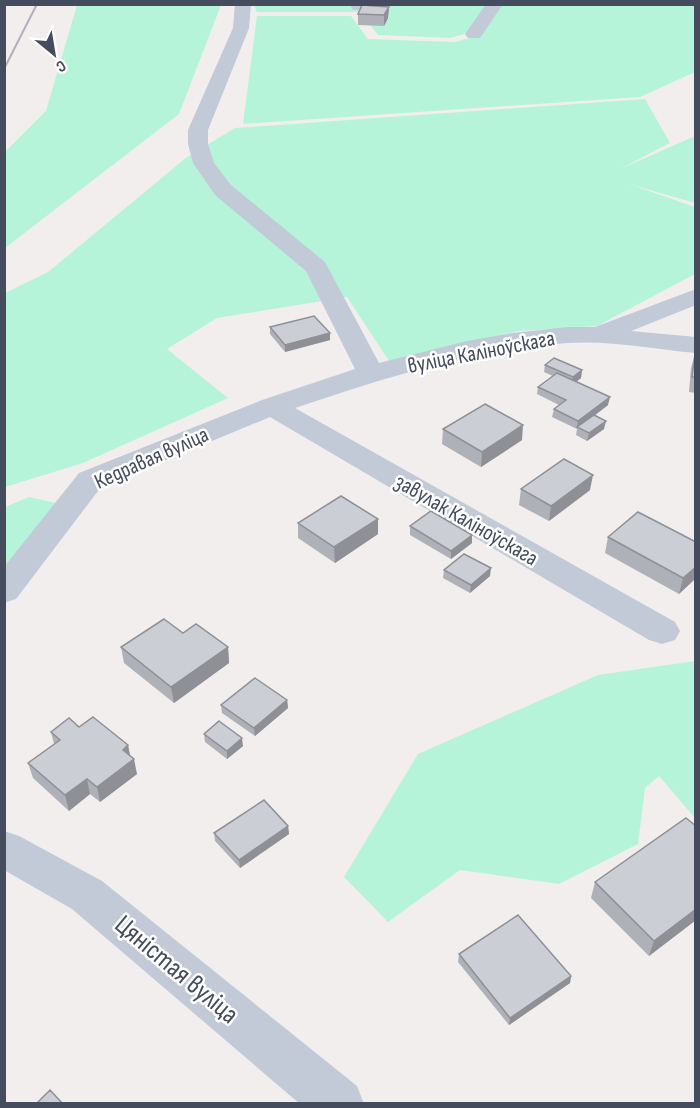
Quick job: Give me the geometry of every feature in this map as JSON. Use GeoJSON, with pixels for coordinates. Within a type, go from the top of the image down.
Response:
{"type":"FeatureCollection","features":[{"type":"Feature","properties":{"kind":"street"},"geometry":{"type":"LineString","coordinates":[[243,4],[241,28],[198,130],[198,144],[204,163],[223,190],[316,267],[371,373]]}},
{"type":"Feature","properties":{"kind":"street"},"geometry":{"type":"LineString","coordinates":[[474,34],[495,4]]}},
{"type":"Feature","properties":{"kind":"street"},"geometry":{"type":"LineString","coordinates":[[595,335],[657,313],[696,296]]}},
{"type":"Feature","properties":{"kind":"street"},"geometry":{"type":"LineString","coordinates":[[657,313],[696,321]]}},
{"type":"Feature","properties":{"kind":"street","name":"вуліца Каліноўскага"},"geometry":{"type":"LineString","coordinates":[[272,406],[371,373],[490,345],[568,335],[595,335],[696,345]]}},
{"type":"Feature","properties":{"kind":"street","name":"Кедравая вуліца"},"geometry":{"type":"LineString","coordinates":[[4,591],[90,480],[272,406]]}},
{"type":"Feature","properties":{"kind":"street","name":"завулак Каліноўскага"},"geometry":{"type":"LineString","coordinates":[[272,406],[662,631]]}},
{"type":"Feature","properties":{"kind":"street","name":"Цяністая вуліца"},"geometry":{"type":"LineString","coordinates":[[4,849],[87,895],[339,1104]]}},
{"type":"Feature","properties":{"kind":"green space"},"geometry":{"type":"Polygon","coordinates":[[[77,5],[221,5],[179,114],[5,248],[5,152],[46,111],[77,5]]]}},
{"type":"Feature","properties":{"kind":"green space"},"geometry":{"type":"Polygon","coordinates":[[[254,5],[488,5],[468,33],[450,38],[378,35],[360,12],[257,12],[254,5]]]}},
{"type":"Feature","properties":{"kind":"green space"},"geometry":{"type":"Polygon","coordinates":[[[501,5],[695,5],[695,72],[640,97],[243,124],[257,16],[351,16],[368,39],[455,42],[480,35],[501,5]]]}},
{"type":"Feature","properties":{"kind":"green space"},"geometry":{"type":"Polygon","coordinates":[[[645,99],[670,143],[620,169],[695,136],[695,203],[629,184],[695,207],[695,274],[597,326],[519,331],[389,361],[347,297],[217,318],[167,349],[228,398],[83,463],[5,487],[5,293],[48,272],[187,157],[235,128],[645,99]]]}},
{"type":"Feature","properties":{"kind":"green space"},"geometry":{"type":"Polygon","coordinates":[[[29,497],[56,503],[5,567],[5,507],[29,497]]]}},
{"type":"Feature","properties":{"kind":"green space"},"geometry":{"type":"Polygon","coordinates":[[[695,661],[695,818],[659,776],[645,788],[638,844],[559,884],[460,870],[388,922],[344,877],[418,754],[598,675],[695,661]]]}},
{"type":"Feature","properties":{"kind":"building"},"geometry":{"type":"Polygon","coordinates":[[[362,5],[389,7],[384,15],[358,14],[362,5]]]}},
{"type":"Feature","properties":{"kind":"building"},"geometry":{"type":"Polygon","coordinates":[[[314,316],[330,333],[285,345],[270,327],[314,316]]]}},
{"type":"Feature","properties":{"kind":"building"},"geometry":{"type":"Polygon","coordinates":[[[695,354],[696,377],[692,377],[695,354]]]}},
{"type":"Feature","properties":{"kind":"building"},"geometry":{"type":"Polygon","coordinates":[[[554,358],[582,370],[573,377],[545,365],[554,358]]]}},
{"type":"Feature","properties":{"kind":"building"},"geometry":{"type":"Polygon","coordinates":[[[557,373],[610,397],[578,421],[554,409],[566,400],[538,387],[557,373]]]}},
{"type":"Feature","properties":{"kind":"building"},"geometry":{"type":"Polygon","coordinates":[[[485,404],[523,425],[482,452],[443,429],[485,404]]]}},
{"type":"Feature","properties":{"kind":"building"},"geometry":{"type":"Polygon","coordinates":[[[594,415],[606,421],[589,433],[577,427],[594,415]]]}},
{"type":"Feature","properties":{"kind":"building"},"geometry":{"type":"Polygon","coordinates":[[[564,459],[593,475],[551,506],[521,489],[564,459]]]}},
{"type":"Feature","properties":{"kind":"building"},"geometry":{"type":"Polygon","coordinates":[[[341,496],[378,519],[334,547],[298,523],[341,496]]]}},
{"type":"Feature","properties":{"kind":"building"},"geometry":{"type":"Polygon","coordinates":[[[431,511],[472,535],[451,551],[410,526],[431,511]]]}},
{"type":"Feature","properties":{"kind":"building"},"geometry":{"type":"Polygon","coordinates":[[[638,512],[696,542],[696,567],[683,578],[608,537],[638,512]]]}},
{"type":"Feature","properties":{"kind":"building"},"geometry":{"type":"Polygon","coordinates":[[[464,554],[491,568],[471,585],[444,570],[464,554]]]}},
{"type":"Feature","properties":{"kind":"building"},"geometry":{"type":"Polygon","coordinates":[[[164,619],[183,633],[196,624],[228,647],[171,687],[121,647],[164,619]]]}},
{"type":"Feature","properties":{"kind":"building"},"geometry":{"type":"Polygon","coordinates":[[[255,678],[287,700],[254,728],[221,705],[255,678]]]}},
{"type":"Feature","properties":{"kind":"building"},"geometry":{"type":"Polygon","coordinates":[[[93,717],[128,745],[123,750],[134,759],[97,787],[87,779],[65,795],[28,763],[60,740],[51,732],[69,718],[79,727],[93,717]]]}},
{"type":"Feature","properties":{"kind":"building"},"geometry":{"type":"Polygon","coordinates":[[[219,721],[242,738],[227,751],[204,734],[219,721]]]}},
{"type":"Feature","properties":{"kind":"building"},"geometry":{"type":"Polygon","coordinates":[[[264,800],[288,826],[239,860],[214,833],[264,800]]]}},
{"type":"Feature","properties":{"kind":"building"},"geometry":{"type":"Polygon","coordinates":[[[686,818],[696,826],[696,909],[654,941],[595,882],[686,818]]]}},
{"type":"Feature","properties":{"kind":"building"},"geometry":{"type":"Polygon","coordinates":[[[518,915],[571,976],[510,1018],[459,954],[518,915]]]}},
{"type":"Feature","properties":{"kind":"building"},"geometry":{"type":"Polygon","coordinates":[[[50,1090],[63,1104],[36,1104],[50,1090]]]}},
{"type":"Feature","properties":{"kind":"railway"},"geometry":{"type":"LineString","coordinates":[[4,69],[37,4]]}}]}
